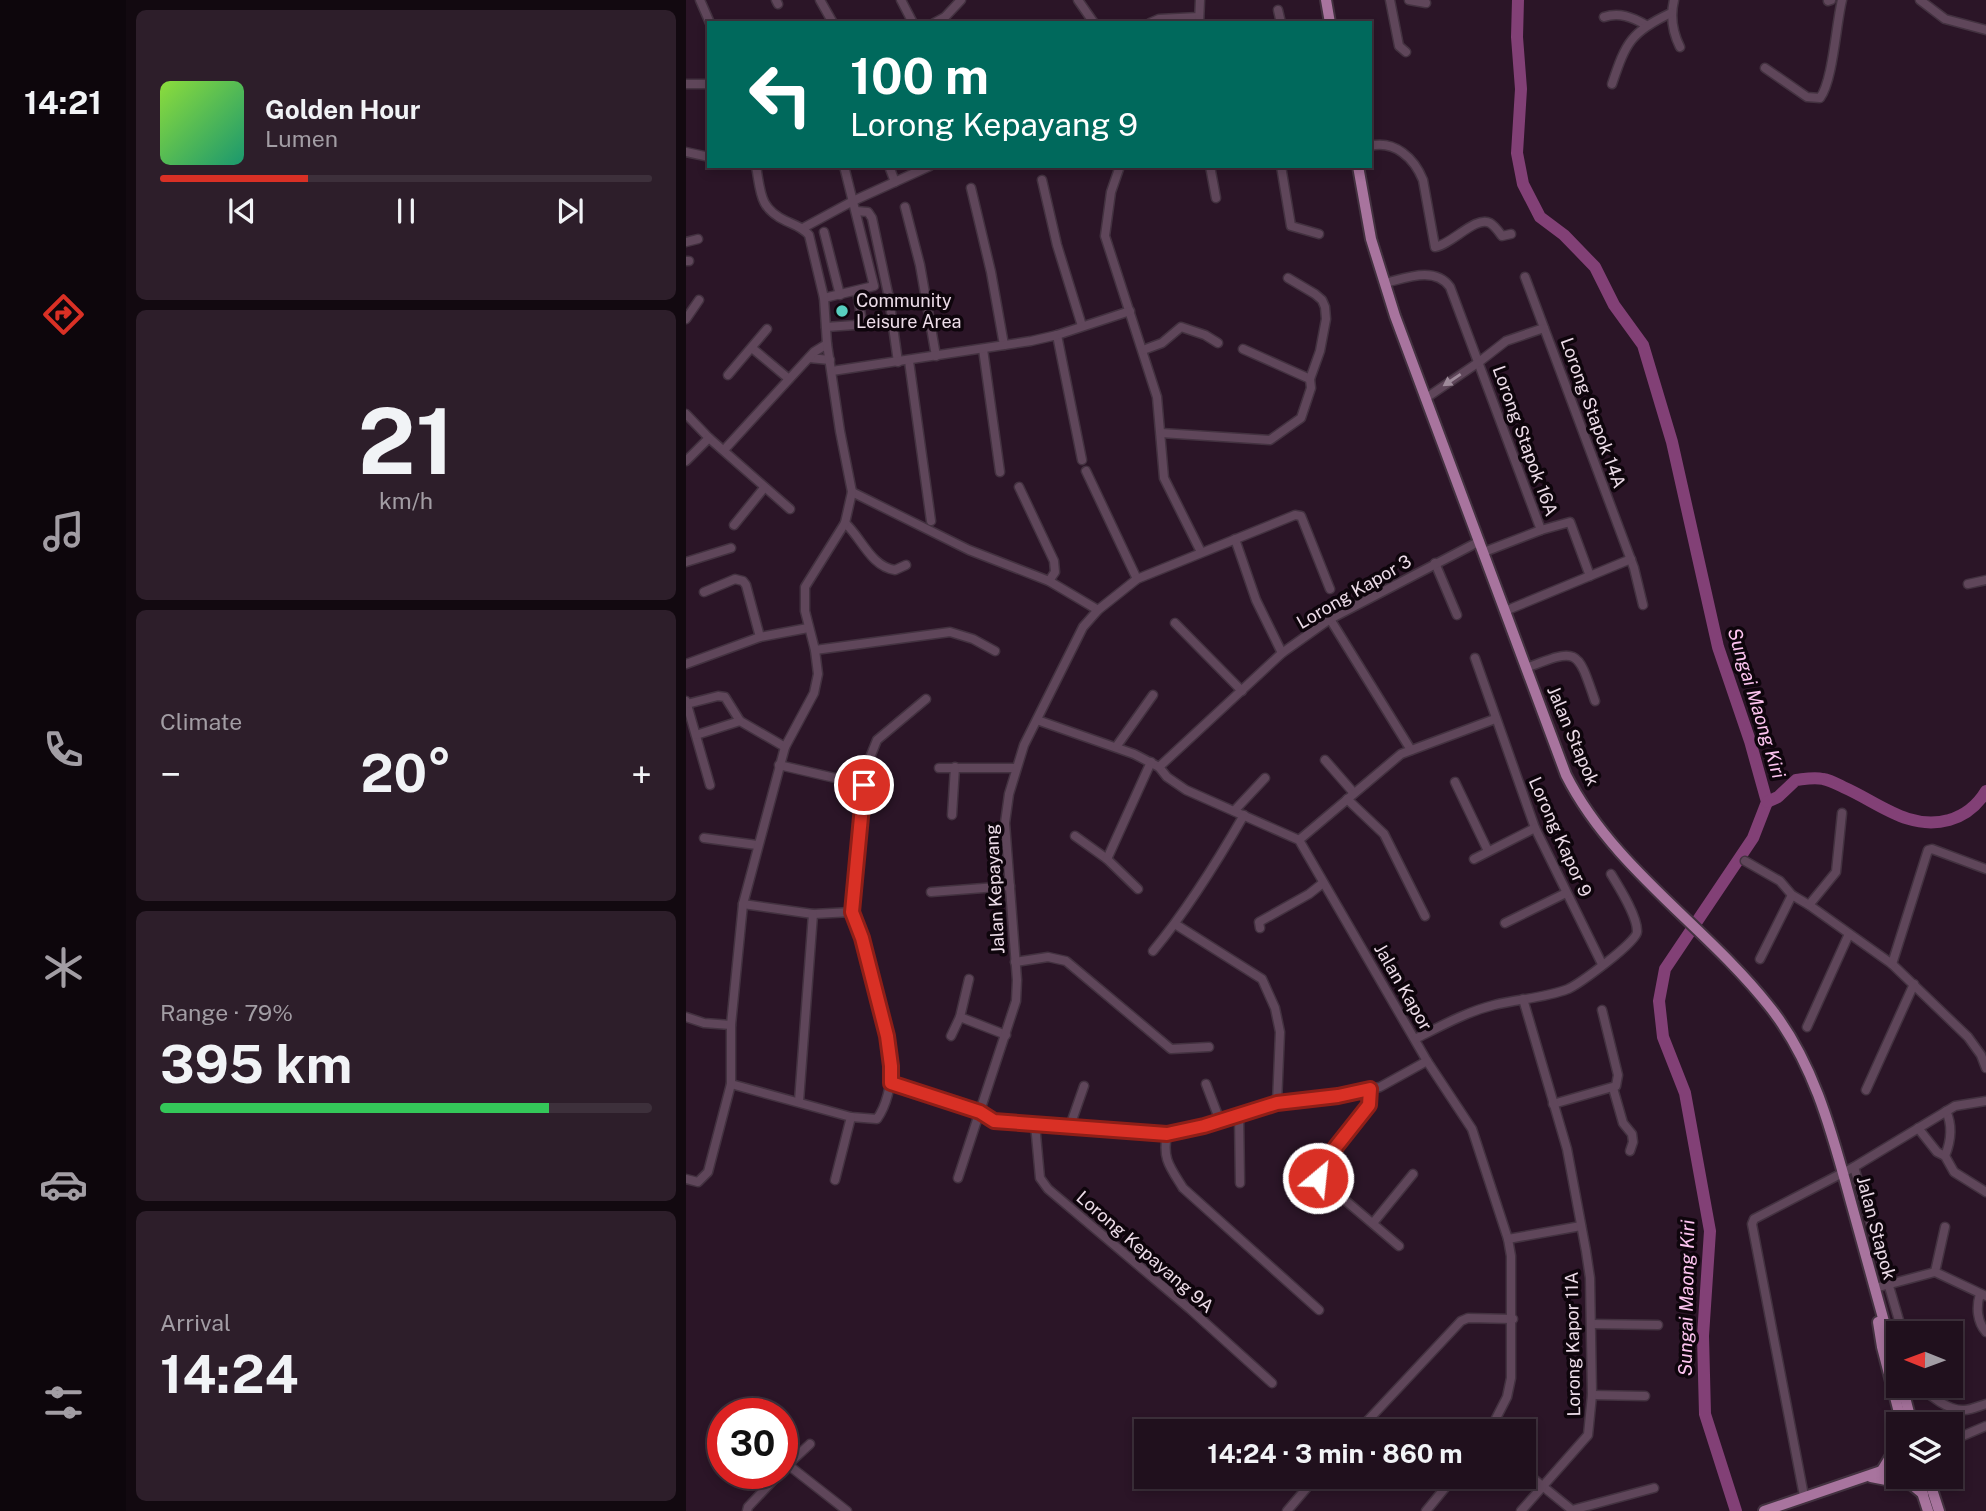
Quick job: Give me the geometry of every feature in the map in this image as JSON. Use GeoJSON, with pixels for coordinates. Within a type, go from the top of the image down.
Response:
{"type":"FeatureCollection","features":[{"type":"Feature","properties":{"kind":"main road"},"geometry":{"type":"LineString","coordinates":[[1329,1],[1330,21]]}},
{"type":"Feature","properties":{"kind":"main road","name":"Jalan Stapok"},"geometry":{"type":"LineString","coordinates":[[1358,168],[1371,239],[1395,316],[1504,611],[1573,788],[1615,846],[1719,950],[1770,1007],[1796,1045],[1817,1090],[1843,1173],[1886,1332]]}},
{"type":"Feature","properties":{"kind":"main road"},"geometry":{"type":"LineString","coordinates":[[1879,1309],[1877,1318],[1882,1347],[1904,1412]]}},
{"type":"Feature","properties":{"kind":"main road"},"geometry":{"type":"LineString","coordinates":[[1881,1472],[1886,1464]]}},
{"type":"Feature","properties":{"kind":"main road"},"geometry":{"type":"LineString","coordinates":[[1766,1510],[1886,1470]]}},
{"type":"Feature","properties":{"kind":"main road"},"geometry":{"type":"LineString","coordinates":[[1868,1477],[1928,1492]]}},
{"type":"Feature","properties":{"kind":"main road"},"geometry":{"type":"LineString","coordinates":[[1926,1489],[1939,1511]]}},
{"type":"Feature","properties":{"kind":"main road"},"geometry":{"type":"LineString","coordinates":[[1928,1511],[1930,1489]]}},
{"type":"Feature","properties":{"kind":"street"},"geometry":{"type":"LineString","coordinates":[[700,0],[709,21]]}},
{"type":"Feature","properties":{"kind":"street"},"geometry":{"type":"LineString","coordinates":[[820,0],[832,21]]}},
{"type":"Feature","properties":{"kind":"street"},"geometry":{"type":"LineString","coordinates":[[901,0],[912,21]]}},
{"type":"Feature","properties":{"kind":"street"},"geometry":{"type":"LineString","coordinates":[[938,21],[961,0]]}},
{"type":"Feature","properties":{"kind":"street"},"geometry":{"type":"LineString","coordinates":[[1079,0],[1093,21]]}},
{"type":"Feature","properties":{"kind":"street"},"geometry":{"type":"LineString","coordinates":[[1154,21],[1199,20],[1199,0]]}},
{"type":"Feature","properties":{"kind":"street"},"geometry":{"type":"LineString","coordinates":[[1390,0],[1399,46],[1406,52]]}},
{"type":"Feature","properties":{"kind":"street"},"geometry":{"type":"LineString","coordinates":[[1409,0],[1426,3]]}},
{"type":"Feature","properties":{"kind":"street"},"geometry":{"type":"LineString","coordinates":[[1674,0],[1671,13],[1673,32],[1679,47]]}},
{"type":"Feature","properties":{"kind":"street"},"geometry":{"type":"LineString","coordinates":[[1765,68],[1807,97],[1820,98],[1828,75],[1842,0]]}},
{"type":"Feature","properties":{"kind":"street"},"geometry":{"type":"LineString","coordinates":[[1920,0],[1945,19],[1986,30]]}},
{"type":"Feature","properties":{"kind":"street"},"geometry":{"type":"LineString","coordinates":[[1278,10],[1280,21]]}},
{"type":"Feature","properties":{"kind":"street"},"geometry":{"type":"LineString","coordinates":[[1612,84],[1635,33],[1671,13]]}},
{"type":"Feature","properties":{"kind":"street"},"geometry":{"type":"LineString","coordinates":[[1604,17],[1614,14],[1646,25]]}},
{"type":"Feature","properties":{"kind":"street"},"geometry":{"type":"LineString","coordinates":[[686,84],[707,85]]}},
{"type":"Feature","properties":{"kind":"street"},"geometry":{"type":"LineString","coordinates":[[1372,146],[1379,144],[1395,148],[1415,164],[1423,180],[1435,247],[1447,244],[1470,226],[1485,222],[1492,224],[1502,236],[1511,234]]}},
{"type":"Feature","properties":{"kind":"street"},"geometry":{"type":"LineString","coordinates":[[686,152],[707,157]]}},
{"type":"Feature","properties":{"kind":"street"},"geometry":{"type":"LineString","coordinates":[[686,1179],[698,1182],[708,1172],[731,1084],[731,1025],[743,904],[779,765],[785,747],[814,693],[818,674],[803,599],[805,587],[845,523],[852,492],[827,344],[824,298],[811,243],[803,229],[769,211],[763,202],[756,168]]}},
{"type":"Feature","properties":{"kind":"street"},"geometry":{"type":"LineString","coordinates":[[845,168],[874,286]]}},
{"type":"Feature","properties":{"kind":"street"},"geometry":{"type":"LineString","coordinates":[[890,168],[895,182]]}},
{"type":"Feature","properties":{"kind":"street"},"geometry":{"type":"LineString","coordinates":[[803,229],[853,201],[926,168]]}},
{"type":"Feature","properties":{"kind":"street"},"geometry":{"type":"LineString","coordinates":[[1119,168],[1111,192],[1105,236],[1157,397],[1164,478],[1201,552]]}},
{"type":"Feature","properties":{"kind":"street"},"geometry":{"type":"LineString","coordinates":[[1210,168],[1216,198]]}},
{"type":"Feature","properties":{"kind":"street"},"geometry":{"type":"LineString","coordinates":[[1281,168],[1291,226],[1319,234]]}},
{"type":"Feature","properties":{"kind":"street"},"geometry":{"type":"LineString","coordinates":[[1042,180],[1057,245],[1082,327]]}},
{"type":"Feature","properties":{"kind":"street"},"geometry":{"type":"LineString","coordinates":[[971,188],[991,272],[1004,345]]}},
{"type":"Feature","properties":{"kind":"street"},"geometry":{"type":"LineString","coordinates":[[905,206],[920,265],[936,356]]}},
{"type":"Feature","properties":{"kind":"street"},"geometry":{"type":"LineString","coordinates":[[856,211],[867,212],[872,218],[898,362]]}},
{"type":"Feature","properties":{"kind":"street"},"geometry":{"type":"LineString","coordinates":[[824,232],[840,295]]}},
{"type":"Feature","properties":{"kind":"street"},"geometry":{"type":"LineString","coordinates":[[686,242],[698,239]]}},
{"type":"Feature","properties":{"kind":"street","name":"Lorong Stapok 16A"},"geometry":{"type":"LineString","coordinates":[[1385,283],[1433,275],[1445,279],[1451,287],[1541,530]]}},
{"type":"Feature","properties":{"kind":"street","name":"Lorong Stapok 14A"},"geometry":{"type":"LineString","coordinates":[[1525,277],[1631,559],[1643,605]]}},
{"type":"Feature","properties":{"kind":"street"},"geometry":{"type":"LineString","coordinates":[[1161,433],[1270,440],[1304,413],[1311,388],[1310,379],[1320,351],[1326,319],[1325,307],[1315,294],[1288,278]]}},
{"type":"Feature","properties":{"kind":"street"},"geometry":{"type":"LineString","coordinates":[[824,298],[886,284]]}},
{"type":"Feature","properties":{"kind":"street"},"geometry":{"type":"LineString","coordinates":[[826,327],[855,325],[860,322],[856,291]]}},
{"type":"Feature","properties":{"kind":"street"},"geometry":{"type":"LineString","coordinates":[[686,318],[699,300]]}},
{"type":"Feature","properties":{"kind":"street"},"geometry":{"type":"LineString","coordinates":[[832,371],[909,361],[1056,335],[1130,311]]}},
{"type":"Feature","properties":{"kind":"street"},"geometry":{"type":"LineString","coordinates":[[1143,350],[1162,343],[1181,327],[1205,335],[1218,343]]}},
{"type":"Feature","properties":{"kind":"street"},"geometry":{"type":"LineString","coordinates":[[1426,398],[1506,341],[1544,328]]}},
{"type":"Feature","properties":{"kind":"street"},"geometry":{"type":"LineString","coordinates":[[728,375],[767,329]]}},
{"type":"Feature","properties":{"kind":"street"},"geometry":{"type":"LineString","coordinates":[[1056,335],[1082,460]]}},
{"type":"Feature","properties":{"kind":"street"},"geometry":{"type":"LineString","coordinates":[[724,450],[814,352],[827,344]]}},
{"type":"Feature","properties":{"kind":"street"},"geometry":{"type":"LineString","coordinates":[[752,348],[789,379]]}},
{"type":"Feature","properties":{"kind":"street"},"geometry":{"type":"LineString","coordinates":[[982,349],[1000,472]]}},
{"type":"Feature","properties":{"kind":"street"},"geometry":{"type":"LineString","coordinates":[[1243,349],[1310,379]]}},
{"type":"Feature","properties":{"kind":"street"},"geometry":{"type":"LineString","coordinates":[[809,358],[830,359]]}},
{"type":"Feature","properties":{"kind":"street"},"geometry":{"type":"LineString","coordinates":[[909,361],[931,521]]}},
{"type":"Feature","properties":{"kind":"street"},"geometry":{"type":"LineString","coordinates":[[686,414],[709,438],[790,509]]}},
{"type":"Feature","properties":{"kind":"street"},"geometry":{"type":"LineString","coordinates":[[688,460],[709,438]]}},
{"type":"Feature","properties":{"kind":"street"},"geometry":{"type":"LineString","coordinates":[[1086,471],[1137,579]]}},
{"type":"Feature","properties":{"kind":"street"},"geometry":{"type":"LineString","coordinates":[[1019,486],[1054,561],[1055,572],[1049,581]]}},
{"type":"Feature","properties":{"kind":"street"},"geometry":{"type":"LineString","coordinates":[[734,525],[764,488]]}},
{"type":"Feature","properties":{"kind":"street"},"geometry":{"type":"LineString","coordinates":[[852,492],[969,550],[1049,581],[1098,610]]}},
{"type":"Feature","properties":{"kind":"street","name":"Jalan Kepayang"},"geometry":{"type":"LineString","coordinates":[[958,1178],[1016,1001],[1005,822],[1015,768],[1083,628],[1098,610],[1137,579],[1295,514],[1301,516],[1330,589]]}},
{"type":"Feature","properties":{"kind":"street","name":"Lorong Kapor 3"},"geometry":{"type":"LineString","coordinates":[[1156,765],[1282,653],[1330,619],[1435,563],[1570,522],[1590,576]]}},
{"type":"Feature","properties":{"kind":"street"},"geometry":{"type":"LineString","coordinates":[[845,523],[868,553],[888,569],[895,570],[906,565]]}},
{"type":"Feature","properties":{"kind":"street"},"geometry":{"type":"LineString","coordinates":[[1235,539],[1256,600],[1282,653]]}},
{"type":"Feature","properties":{"kind":"street"},"geometry":{"type":"LineString","coordinates":[[686,562],[731,548]]}},
{"type":"Feature","properties":{"kind":"street"},"geometry":{"type":"LineString","coordinates":[[1504,611],[1631,559]]}},
{"type":"Feature","properties":{"kind":"street"},"geometry":{"type":"LineString","coordinates":[[1435,563],[1457,615]]}},
{"type":"Feature","properties":{"kind":"street"},"geometry":{"type":"LineString","coordinates":[[704,592],[735,579],[743,581],[760,637]]}},
{"type":"Feature","properties":{"kind":"street"},"geometry":{"type":"LineString","coordinates":[[1968,584],[1986,580]]}},
{"type":"Feature","properties":{"kind":"street"},"geometry":{"type":"LineString","coordinates":[[1330,619],[1411,750]]}},
{"type":"Feature","properties":{"kind":"street"},"geometry":{"type":"LineString","coordinates":[[1175,623],[1242,691]]}},
{"type":"Feature","properties":{"kind":"street"},"geometry":{"type":"LineString","coordinates":[[686,664],[760,637],[808,628]]}},
{"type":"Feature","properties":{"kind":"street"},"geometry":{"type":"LineString","coordinates":[[815,650],[950,632],[973,639],[995,651]]}},
{"type":"Feature","properties":{"kind":"street"},"geometry":{"type":"LineString","coordinates":[[1526,668],[1558,655],[1575,658],[1582,664],[1595,701]]}},
{"type":"Feature","properties":{"kind":"street","name":"Lorong Kapor 9"},"geometry":{"type":"LineString","coordinates":[[1475,659],[1535,828],[1602,964]]}},
{"type":"Feature","properties":{"kind":"street"},"geometry":{"type":"LineString","coordinates":[[1116,747],[1153,695]]}},
{"type":"Feature","properties":{"kind":"street"},"geometry":{"type":"LineString","coordinates":[[710,785],[686,703],[725,696],[740,721],[785,747]]}},
{"type":"Feature","properties":{"kind":"street"},"geometry":{"type":"LineString","coordinates":[[731,1084],[851,1117],[877,1119],[891,1083],[891,1066],[887,1036],[862,938],[852,912],[864,785],[869,760],[877,740],[926,699]]}},
{"type":"Feature","properties":{"kind":"street"},"geometry":{"type":"LineString","coordinates":[[1037,720],[1116,747],[1156,765],[1167,777],[1186,790],[1299,839],[1393,760],[1411,750],[1495,719]]}},
{"type":"Feature","properties":{"kind":"street"},"geometry":{"type":"LineString","coordinates":[[696,735],[740,721]]}},
{"type":"Feature","properties":{"kind":"street"},"geometry":{"type":"LineString","coordinates":[[1325,760],[1350,796],[1384,834],[1425,916]]}},
{"type":"Feature","properties":{"kind":"street"},"geometry":{"type":"LineString","coordinates":[[779,765],[864,785]]}},
{"type":"Feature","properties":{"kind":"street"},"geometry":{"type":"LineString","coordinates":[[1107,859],[1156,765]]}},
{"type":"Feature","properties":{"kind":"street"},"geometry":{"type":"LineString","coordinates":[[952,815],[955,767]]}},
{"type":"Feature","properties":{"kind":"street"},"geometry":{"type":"LineString","coordinates":[[939,768],[1015,768]]}},
{"type":"Feature","properties":{"kind":"street"},"geometry":{"type":"LineString","coordinates":[[1234,811],[1265,778]]}},
{"type":"Feature","properties":{"kind":"street"},"geometry":{"type":"LineString","coordinates":[[1455,782],[1488,851]]}},
{"type":"Feature","properties":{"kind":"street"},"geometry":{"type":"LineString","coordinates":[[1809,905],[1836,872],[1842,813]]}},
{"type":"Feature","properties":{"kind":"street"},"geometry":{"type":"LineString","coordinates":[[1153,951],[1175,924],[1244,815]]}},
{"type":"Feature","properties":{"kind":"street"},"geometry":{"type":"LineString","coordinates":[[1474,859],[1535,828]]}},
{"type":"Feature","properties":{"kind":"street"},"geometry":{"type":"LineString","coordinates":[[1075,836],[1107,859],[1138,889]]}},
{"type":"Feature","properties":{"kind":"street"},"geometry":{"type":"LineString","coordinates":[[704,838],[757,845]]}},
{"type":"Feature","properties":{"kind":"street","name":"Jalan Kapor"},"geometry":{"type":"LineString","coordinates":[[1299,839],[1427,1061],[1472,1129],[1508,1239],[1513,1319],[1511,1378],[1507,1397],[1496,1419]]}},
{"type":"Feature","properties":{"kind":"street"},"geometry":{"type":"LineString","coordinates":[[1892,964],[1928,850],[1932,849],[1986,869]]}},
{"type":"Feature","properties":{"kind":"street"},"geometry":{"type":"LineString","coordinates":[[1745,861],[1780,881],[1792,895],[1892,964],[1968,1037],[1982,1055],[1986,1068]]}},
{"type":"Feature","properties":{"kind":"street","name":"Lorong Kapor 9"},"geometry":{"type":"LineString","coordinates":[[1415,1039],[1471,1013],[1568,989],[1618,954],[1637,935],[1634,918],[1611,874]]}},
{"type":"Feature","properties":{"kind":"street"},"geometry":{"type":"LineString","coordinates":[[1260,928],[1259,922],[1309,894],[1323,883]]}},
{"type":"Feature","properties":{"kind":"street"},"geometry":{"type":"LineString","coordinates":[[931,892],[1010,886]]}},
{"type":"Feature","properties":{"kind":"street"},"geometry":{"type":"LineString","coordinates":[[1506,923],[1566,893]]}},
{"type":"Feature","properties":{"kind":"street"},"geometry":{"type":"LineString","coordinates":[[1760,959],[1792,895]]}},
{"type":"Feature","properties":{"kind":"street"},"geometry":{"type":"LineString","coordinates":[[743,904],[813,914],[852,912]]}},
{"type":"Feature","properties":{"kind":"street"},"geometry":{"type":"LineString","coordinates":[[799,1101],[813,914]]}},
{"type":"Feature","properties":{"kind":"street"},"geometry":{"type":"LineString","coordinates":[[1175,924],[1262,979],[1275,1008],[1280,1032],[1277,1103]]}},
{"type":"Feature","properties":{"kind":"street"},"geometry":{"type":"LineString","coordinates":[[1807,1027],[1849,934]]}},
{"type":"Feature","properties":{"kind":"street"},"geometry":{"type":"LineString","coordinates":[[1015,962],[1048,957],[1066,961],[1171,1049],[1209,1047]]}},
{"type":"Feature","properties":{"kind":"street"},"geometry":{"type":"LineString","coordinates":[[951,1036],[961,1017],[969,979]]}},
{"type":"Feature","properties":{"kind":"street"},"geometry":{"type":"LineString","coordinates":[[1866,1090],[1914,984]]}},
{"type":"Feature","properties":{"kind":"street","name":"Lorong Kapor 11A"},"geometry":{"type":"LineString","coordinates":[[1521,1511],[1590,1431],[1592,1395],[1590,1278],[1581,1226],[1567,1149],[1522,999]]}},
{"type":"Feature","properties":{"kind":"street"},"geometry":{"type":"LineString","coordinates":[[1602,1010],[1618,1075],[1614,1088],[1623,1123],[1632,1134],[1630,1151]]}},
{"type":"Feature","properties":{"kind":"street"},"geometry":{"type":"LineString","coordinates":[[686,1017],[704,1023],[731,1025]]}},
{"type":"Feature","properties":{"kind":"street"},"geometry":{"type":"LineString","coordinates":[[961,1017],[1006,1035]]}},
{"type":"Feature","properties":{"kind":"street"},"geometry":{"type":"LineString","coordinates":[[891,1083],[980,1112],[994,1121],[1167,1134],[1277,1103],[1338,1096],[1380,1087],[1427,1061]]}},
{"type":"Feature","properties":{"kind":"street"},"geometry":{"type":"LineString","coordinates":[[1206,1084],[1220,1121]]}},
{"type":"Feature","properties":{"kind":"street"},"geometry":{"type":"LineString","coordinates":[[1070,1126],[1084,1086]]}},
{"type":"Feature","properties":{"kind":"street"},"geometry":{"type":"LineString","coordinates":[[1553,1104],[1614,1088]]}},
{"type":"Feature","properties":{"kind":"street"},"geometry":{"type":"LineString","coordinates":[[1370,1089],[1369,1105],[1317,1174],[1318,1178],[1399,1246]]}},
{"type":"Feature","properties":{"kind":"street"},"geometry":{"type":"LineString","coordinates":[[1804,1496],[1752,1224],[1754,1219],[1854,1167],[1955,1106],[1986,1101]]}},
{"type":"Feature","properties":{"kind":"street"},"geometry":{"type":"LineString","coordinates":[[1945,1156],[1950,1142],[1949,1117],[1946,1111]]}},
{"type":"Feature","properties":{"kind":"street"},"geometry":{"type":"LineString","coordinates":[[1239,1115],[1240,1183]]}},
{"type":"Feature","properties":{"kind":"street"},"geometry":{"type":"LineString","coordinates":[[835,1180],[851,1117]]}},
{"type":"Feature","properties":{"kind":"street","name":"Lorong Kepayang 9A"},"geometry":{"type":"LineString","coordinates":[[1035,1124],[1040,1178],[1048,1189],[1190,1309],[1272,1383]]}},
{"type":"Feature","properties":{"kind":"street"},"geometry":{"type":"LineString","coordinates":[[1918,1128],[1937,1152],[1945,1156],[1954,1172],[1986,1192]]}},
{"type":"Feature","properties":{"kind":"street"},"geometry":{"type":"LineString","coordinates":[[1167,1134],[1164,1152],[1170,1168],[1183,1188],[1319,1310]]}},
{"type":"Feature","properties":{"kind":"street"},"geometry":{"type":"LineString","coordinates":[[1854,1167],[1899,1321]]}},
{"type":"Feature","properties":{"kind":"street"},"geometry":{"type":"LineString","coordinates":[[1373,1223],[1413,1174]]}},
{"type":"Feature","properties":{"kind":"street"},"geometry":{"type":"LineString","coordinates":[[1508,1239],[1581,1226]]}},
{"type":"Feature","properties":{"kind":"street"},"geometry":{"type":"LineString","coordinates":[[1935,1272],[1945,1227]]}},
{"type":"Feature","properties":{"kind":"street"},"geometry":{"type":"LineString","coordinates":[[1875,1288],[1935,1272],[1983,1295],[1978,1309],[1982,1328],[1986,1332]]}},
{"type":"Feature","properties":{"kind":"street"},"geometry":{"type":"LineString","coordinates":[[1369,1419],[1461,1321],[1468,1318],[1513,1319]]}},
{"type":"Feature","properties":{"kind":"street"},"geometry":{"type":"LineString","coordinates":[[1592,1324],[1658,1325]]}},
{"type":"Feature","properties":{"kind":"street"},"geometry":{"type":"LineString","coordinates":[[1592,1395],[1644,1396]]}},
{"type":"Feature","properties":{"kind":"street"},"geometry":{"type":"LineString","coordinates":[[1934,1398],[1964,1410],[1986,1404]]}},
{"type":"Feature","properties":{"kind":"street"},"geometry":{"type":"LineString","coordinates":[[1963,1436],[1986,1426]]}},
{"type":"Feature","properties":{"kind":"street"},"geometry":{"type":"LineString","coordinates":[[798,1455],[810,1444]]}},
{"type":"Feature","properties":{"kind":"street"},"geometry":{"type":"LineString","coordinates":[[798,1479],[847,1511]]}},
{"type":"Feature","properties":{"kind":"street"},"geometry":{"type":"LineString","coordinates":[[1536,1481],[1572,1510],[1654,1488]]}},
{"type":"Feature","properties":{"kind":"street"},"geometry":{"type":"LineString","coordinates":[[747,1511],[765,1489]]}},
{"type":"Feature","properties":{"kind":"street"},"geometry":{"type":"LineString","coordinates":[[1287,1511],[1306,1489]]}},
{"type":"Feature","properties":{"kind":"street"},"geometry":{"type":"LineString","coordinates":[[1426,1511],[1444,1489]]}},
{"type":"Feature","properties":{"kind":"waterway","name":"Sungai Maong Kiri"},"geometry":{"type":"LineString","coordinates":[[1518,0],[1517,37],[1521,89],[1517,153],[1523,184],[1540,217],[1564,235],[1595,267],[1614,305],[1643,345],[1672,442],[1718,647],[1750,741],[1767,802],[1753,838],[1665,969],[1659,1001],[1663,1037],[1685,1093],[1710,1231],[1703,1336],[1705,1414],[1736,1511]]}},
{"type":"Feature","properties":{"kind":"waterway"},"geometry":{"type":"LineString","coordinates":[[1767,802],[1778,797],[1796,780],[1820,778],[1894,813],[1920,822],[1934,822],[1949,820],[1966,813],[1986,791]]}},
{"type":"Feature","properties":{"kind":"place","name":"Community Leisure Area"},"geometry":{"type":"Point","coordinates":[842,311]}},
{"type":"Feature","properties":{"kind":"route"},"geometry":{"type":"LineString","coordinates":[[864,785],[852,912],[862,938],[887,1036],[891,1083],[980,1112],[994,1121],[1167,1134],[1204,1126],[1277,1103],[1338,1096],[1370,1089],[1369,1105],[1320,1167],[1318,1178]]}}]}
